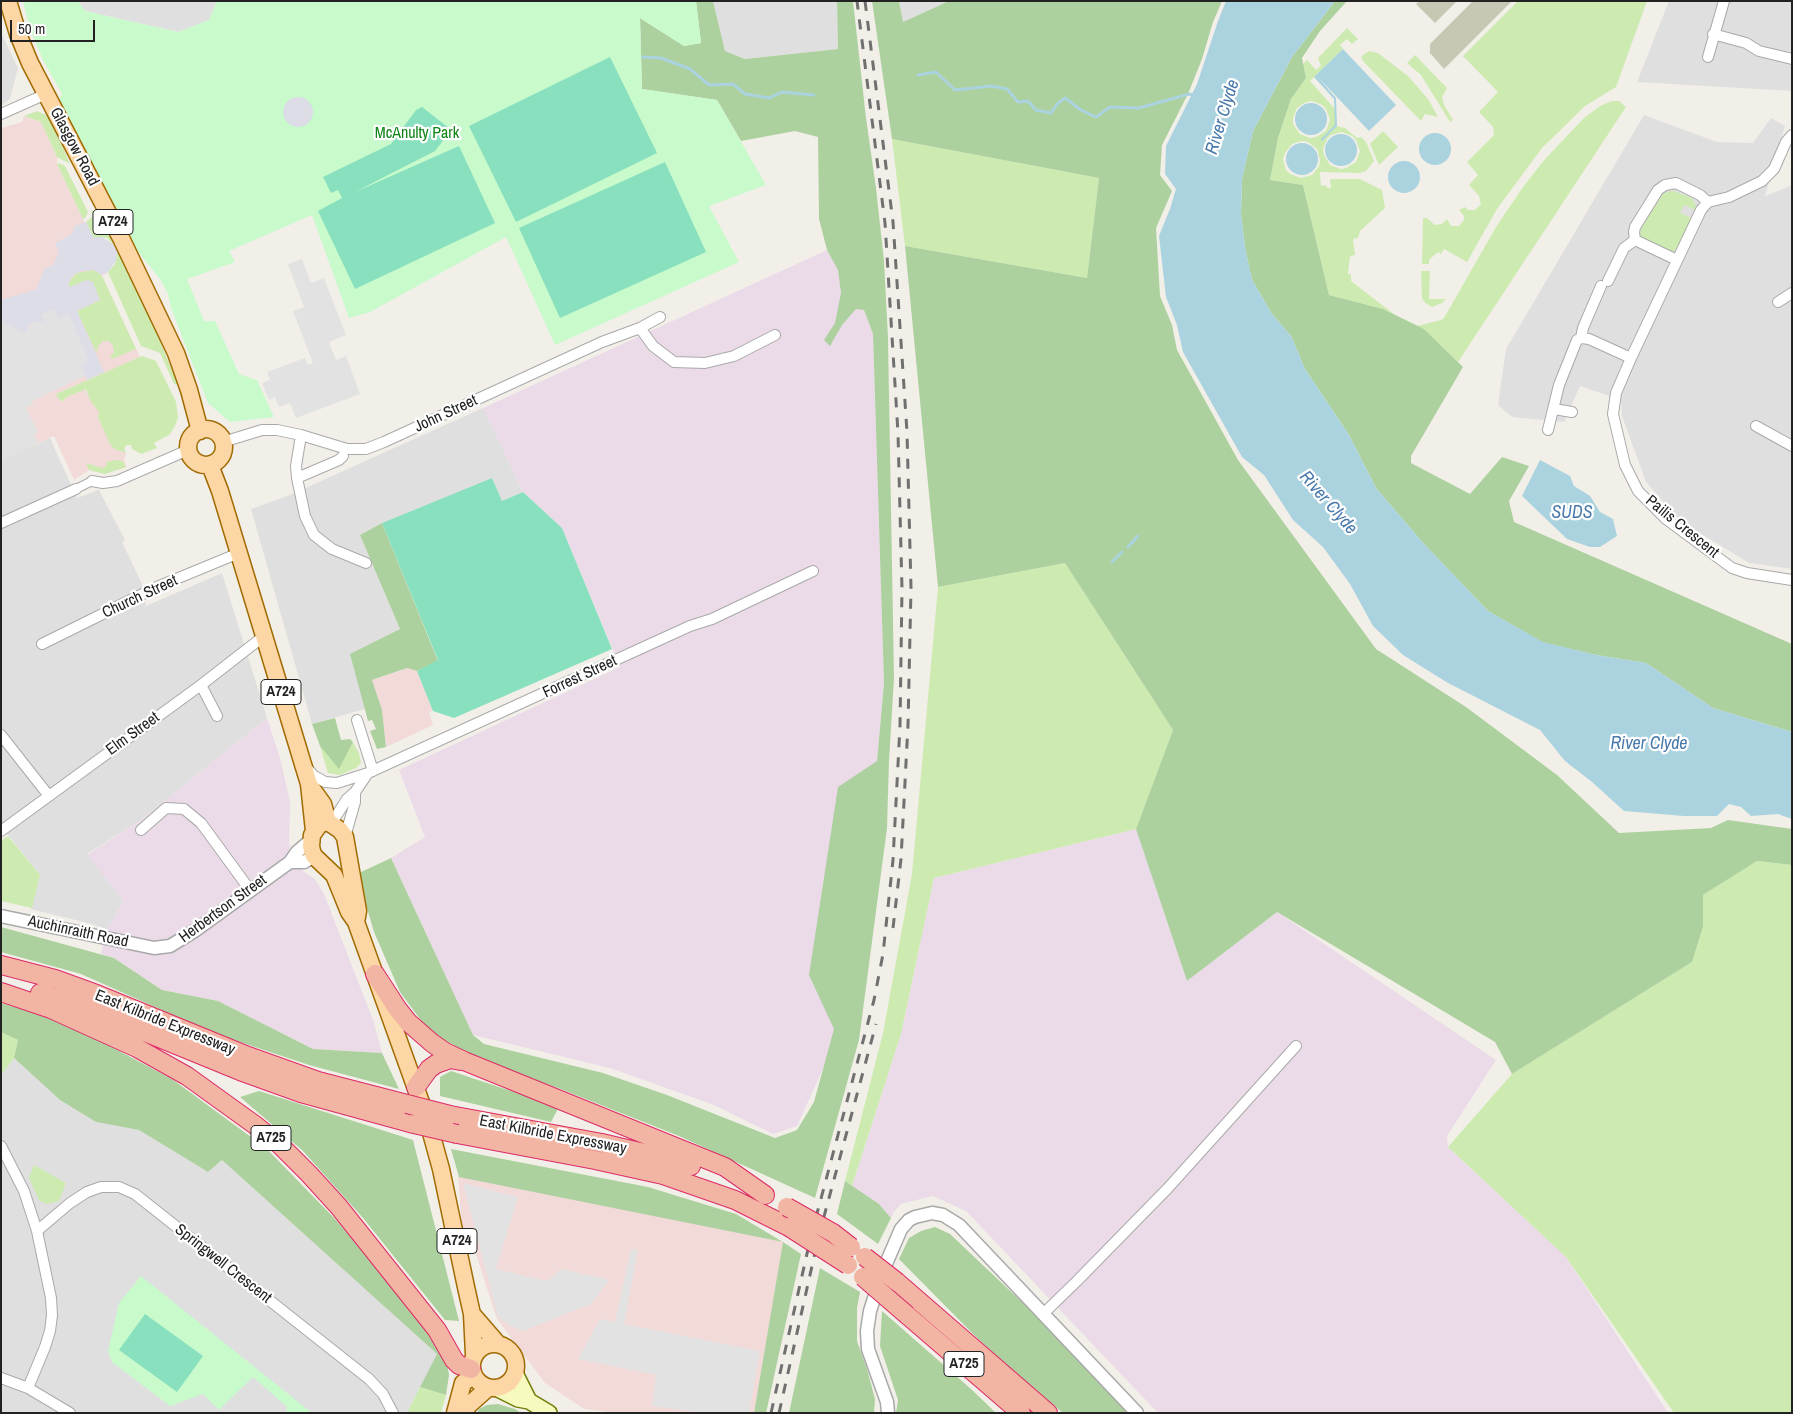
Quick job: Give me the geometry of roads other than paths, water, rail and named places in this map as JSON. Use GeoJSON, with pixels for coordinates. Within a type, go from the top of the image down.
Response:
{"type":"FeatureCollection","features":[{"type":"Feature","properties":{"kind":"highway","name":"East Kilbride Expressway"},"geometry":{"type":"LineString","coordinates":[[1,965],[99,995],[248,1056],[318,1081],[450,1115],[648,1154],[702,1169],[765,1195],[833,1233],[858,1252],[896,1282],[1048,1413]]}},
{"type":"Feature","properties":{"kind":"highway","name":"A725"},"geometry":{"type":"LineString","coordinates":[[375,974],[397,1008],[419,1033],[432,1043],[464,1061],[725,1167],[765,1195]]}},
{"type":"Feature","properties":{"kind":"highway","name":"East Kilbride Expressway"},"geometry":{"type":"LineString","coordinates":[[1,983],[50,996],[103,1015],[233,1068],[301,1093],[457,1134],[663,1175],[735,1200],[789,1227],[848,1265],[1021,1413]]}},
{"type":"Feature","properties":{"kind":"highway","name":"A725"},"geometry":{"type":"LineString","coordinates":[[1,992],[51,1009],[146,1053],[186,1076],[255,1125],[280,1145],[339,1207],[437,1330],[454,1360],[459,1365],[473,1366]]}},
{"type":"Feature","properties":{"kind":"highway","name":"A725"},"geometry":{"type":"LineString","coordinates":[[416,1088],[429,1069],[436,1064],[450,1059],[464,1061]]}},
{"type":"Feature","properties":{"kind":"main road","name":"Glasgow Road"},"geometry":{"type":"LineString","coordinates":[[8,1],[18,34],[46,94],[127,250],[176,353],[189,390],[200,431]]}},
{"type":"Feature","properties":{"kind":"main road"},"geometry":{"type":"LineString","coordinates":[[200,431],[214,431],[223,442],[222,456],[210,465],[196,463],[188,450],[192,436],[200,431]]}},
{"type":"Feature","properties":{"kind":"main road","name":"A724"},"geometry":{"type":"LineString","coordinates":[[210,465],[215,475],[309,784],[323,804],[321,829],[311,846],[316,858],[334,875],[349,912],[356,922],[428,1122],[441,1169],[472,1314],[473,1366]]}},
{"type":"Feature","properties":{"kind":"main road","name":"A724"},"geometry":{"type":"LineString","coordinates":[[321,829],[340,830],[345,842],[350,860],[358,911],[356,922]]}},
{"type":"Feature","properties":{"kind":"main road"},"geometry":{"type":"LineString","coordinates":[[316,858],[325,862],[334,862],[343,855],[345,842]]}},
{"type":"Feature","properties":{"kind":"main road","name":"A724"},"geometry":{"type":"LineString","coordinates":[[472,1314],[498,1344],[511,1351],[515,1358],[515,1372]]}},
{"type":"Feature","properties":{"kind":"main road"},"geometry":{"type":"LineString","coordinates":[[455,1413],[463,1383],[482,1346],[492,1343],[498,1344]]}},
{"type":"Feature","properties":{"kind":"main road"},"geometry":{"type":"LineString","coordinates":[[473,1366],[480,1384],[518,1399],[529,1401],[549,1413]]}},
{"type":"Feature","properties":{"kind":"main road"},"geometry":{"type":"LineString","coordinates":[[462,1413],[473,1401],[492,1388],[508,1384],[515,1372]]}},
{"type":"Feature","properties":{"kind":"main road"},"geometry":{"type":"LineString","coordinates":[[515,1372],[529,1401]]}},
{"type":"Feature","properties":{"kind":"street"},"geometry":{"type":"LineString","coordinates":[[1708,57],[1713,34],[1724,1]]}},
{"type":"Feature","properties":{"kind":"street"},"geometry":{"type":"LineString","coordinates":[[1713,34],[1746,43],[1760,51],[1792,59]]}},
{"type":"Feature","properties":{"kind":"street"},"geometry":{"type":"LineString","coordinates":[[1,114],[46,94]]}},
{"type":"Feature","properties":{"kind":"street"},"geometry":{"type":"LineString","coordinates":[[1635,240],[1635,227],[1658,190],[1665,184],[1676,183],[1700,195],[1708,202],[1729,197],[1762,181],[1774,170],[1786,142],[1792,135]]}},
{"type":"Feature","properties":{"kind":"street","name":"Pailis Crescent"},"geometry":{"type":"LineString","coordinates":[[1708,202],[1700,210],[1616,393],[1614,414],[1625,465],[1638,491],[1666,519],[1732,568],[1747,573],[1792,580]]}},
{"type":"Feature","properties":{"kind":"street"},"geometry":{"type":"LineString","coordinates":[[1635,240],[1677,260]]}},
{"type":"Feature","properties":{"kind":"street"},"geometry":{"type":"LineString","coordinates":[[1548,430],[1559,385],[1577,340],[1581,338],[1583,328],[1604,283],[1624,248],[1635,240]]}},
{"type":"Feature","properties":{"kind":"street"},"geometry":{"type":"LineString","coordinates":[[1778,302],[1792,293]]}},
{"type":"Feature","properties":{"kind":"street","name":"John Street"},"geometry":{"type":"LineString","coordinates":[[223,442],[262,430],[277,430],[347,449],[366,449],[602,342],[640,328],[660,317]]}},
{"type":"Feature","properties":{"kind":"street"},"geometry":{"type":"LineString","coordinates":[[640,328],[653,346],[674,362],[705,363],[734,356],[775,335]]}},
{"type":"Feature","properties":{"kind":"street"},"geometry":{"type":"LineString","coordinates":[[1581,338],[1589,339],[1631,358]]}},
{"type":"Feature","properties":{"kind":"street"},"geometry":{"type":"LineString","coordinates":[[1554,409],[1572,412]]}},
{"type":"Feature","properties":{"kind":"street"},"geometry":{"type":"LineString","coordinates":[[1756,426],[1792,446]]}},
{"type":"Feature","properties":{"kind":"street"},"geometry":{"type":"LineString","coordinates":[[301,435],[296,466],[297,478],[305,516],[314,536],[332,549],[366,563]]}},
{"type":"Feature","properties":{"kind":"street"},"geometry":{"type":"LineString","coordinates":[[1,523],[92,481],[103,483],[117,481],[188,450]]}},
{"type":"Feature","properties":{"kind":"street"},"geometry":{"type":"LineString","coordinates":[[297,478],[339,460],[343,456]]}},
{"type":"Feature","properties":{"kind":"street","name":"Church Street"},"geometry":{"type":"LineString","coordinates":[[42,644],[159,586],[239,553]]}},
{"type":"Feature","properties":{"kind":"street","name":"Forrest Street"},"geometry":{"type":"LineString","coordinates":[[302,761],[314,776],[324,782],[337,782],[370,772],[690,626],[712,619],[813,571]]}},
{"type":"Feature","properties":{"kind":"street","name":"Elm Street"},"geometry":{"type":"LineString","coordinates":[[1,831],[202,685],[264,636]]}},
{"type":"Feature","properties":{"kind":"street"},"geometry":{"type":"LineString","coordinates":[[202,685],[217,716]]}},
{"type":"Feature","properties":{"kind":"street"},"geometry":{"type":"LineString","coordinates":[[321,829],[355,792],[370,772],[357,720]]}},
{"type":"Feature","properties":{"kind":"street"},"geometry":{"type":"LineString","coordinates":[[1,735],[49,796]]}},
{"type":"Feature","properties":{"kind":"street"},"geometry":{"type":"LineString","coordinates":[[345,842],[355,802],[355,792]]}},
{"type":"Feature","properties":{"kind":"street"},"geometry":{"type":"LineString","coordinates":[[141,830],[166,808],[184,809],[201,823],[250,890]]}},
{"type":"Feature","properties":{"kind":"street","name":"Herbertson Street"},"geometry":{"type":"LineString","coordinates":[[154,948],[170,946],[184,938],[290,862],[297,852],[321,829]]}},
{"type":"Feature","properties":{"kind":"street","name":"Herbertson Street"},"geometry":{"type":"LineString","coordinates":[[290,862],[304,862],[316,858]]}},
{"type":"Feature","properties":{"kind":"street","name":"Auchinraith Road"},"geometry":{"type":"LineString","coordinates":[[1,916],[154,948]]}},
{"type":"Feature","properties":{"kind":"street"},"geometry":{"type":"LineString","coordinates":[[1043,1314],[1164,1192],[1296,1046]]}},
{"type":"Feature","properties":{"kind":"street"},"geometry":{"type":"LineString","coordinates":[[1,1146],[24,1191],[37,1232],[51,1298],[52,1315],[45,1348],[28,1388]]}},
{"type":"Feature","properties":{"kind":"street","name":"Springwell Crescent"},"geometry":{"type":"LineString","coordinates":[[37,1232],[70,1202],[87,1192],[101,1187],[119,1187],[135,1194],[369,1379],[383,1394],[393,1413]]}},
{"type":"Feature","properties":{"kind":"street"},"geometry":{"type":"LineString","coordinates":[[888,1413],[887,1402],[868,1349],[868,1322],[882,1273],[897,1236],[909,1220],[922,1214],[932,1213],[943,1214],[955,1221],[1137,1413]]}},
{"type":"Feature","properties":{"kind":"street"},"geometry":{"type":"LineString","coordinates":[[1,1378],[28,1388],[70,1413]]}},
{"type":"Feature","properties":{"kind":"water","name":"River Clyde"},"geometry":{"type":"Polygon","coordinates":[[[1226,1],[1335,1],[1292,57],[1253,131],[1242,179],[1241,214],[1245,248],[1252,280],[1272,314],[1291,336],[1305,369],[1349,435],[1376,488],[1424,544],[1488,611],[1543,642],[1596,655],[1646,663],[1713,708],[1792,732],[1792,819],[1778,814],[1751,816],[1741,807],[1729,804],[1717,816],[1684,816],[1624,811],[1565,761],[1540,730],[1448,683],[1403,655],[1373,626],[1350,584],[1323,547],[1293,520],[1264,475],[1242,457],[1183,352],[1177,325],[1166,297],[1159,236],[1176,189],[1165,174],[1166,146],[1197,84],[1226,1]]]}},
{"type":"Feature","properties":{"kind":"water"},"geometry":{"type":"Polygon","coordinates":[[[1343,49],[1396,105],[1369,131],[1317,76],[1336,98],[1337,126],[1322,141],[1321,139],[1335,125],[1334,99],[1314,77],[1343,49]]]}},
{"type":"Feature","properties":{"kind":"water"},"geometry":{"type":"Polygon","coordinates":[[[1311,103],[1323,107],[1327,119],[1323,131],[1311,135],[1299,131],[1295,119],[1299,107],[1311,103]]]}},
{"type":"Feature","properties":{"kind":"water"},"geometry":{"type":"Polygon","coordinates":[[[1435,133],[1447,137],[1451,149],[1447,161],[1435,165],[1423,161],[1419,149],[1423,137],[1435,133]]]}},
{"type":"Feature","properties":{"kind":"water"},"geometry":{"type":"Polygon","coordinates":[[[1341,134],[1353,138],[1357,150],[1353,162],[1341,166],[1329,162],[1325,150],[1329,138],[1341,134]]]}},
{"type":"Feature","properties":{"kind":"water"},"geometry":{"type":"Polygon","coordinates":[[[1302,143],[1314,147],[1318,159],[1314,171],[1302,175],[1290,171],[1286,159],[1290,147],[1302,143]]]}},
{"type":"Feature","properties":{"kind":"water"},"geometry":{"type":"Polygon","coordinates":[[[1404,161],[1416,165],[1420,177],[1416,189],[1404,193],[1392,189],[1388,177],[1392,165],[1404,161]]]}},
{"type":"Feature","properties":{"kind":"water","name":"SUDS"},"geometry":{"type":"Polygon","coordinates":[[[1540,460],[1570,476],[1574,486],[1590,496],[1600,512],[1613,519],[1617,536],[1600,547],[1590,547],[1567,539],[1522,496],[1540,460]]]}},
{"type":"Feature","properties":{"kind":"waterway"},"geometry":{"type":"LineString","coordinates":[[643,57],[661,58],[690,69],[709,85],[733,84],[745,94],[769,98],[782,92],[814,95]]}},
{"type":"Feature","properties":{"kind":"waterway"},"geometry":{"type":"LineString","coordinates":[[918,75],[936,72],[955,90],[992,86],[1007,89],[1018,102],[1028,101],[1036,110],[1051,113],[1058,103],[1065,98],[1081,110],[1096,117],[1110,107],[1139,108],[1189,94],[1194,95]]}},
{"type":"Feature","properties":{"kind":"waterway"},"geometry":{"type":"LineString","coordinates":[[1128,547],[1138,536]]}},
{"type":"Feature","properties":{"kind":"waterway"},"geometry":{"type":"LineString","coordinates":[[1112,562],[1122,552]]}},
{"type":"Feature","properties":{"kind":"railway"},"geometry":{"type":"LineString","coordinates":[[771,1413],[811,1236],[874,1000],[883,954],[893,860],[900,726],[902,589],[898,433],[885,223],[857,1]]}},
{"type":"Feature","properties":{"kind":"railway"},"geometry":{"type":"LineString","coordinates":[[865,1],[893,222],[907,432],[911,588],[908,725],[901,859],[893,928]]}},
{"type":"Feature","properties":{"kind":"railway"},"geometry":{"type":"LineString","coordinates":[[779,1413],[819,1235],[876,1024]]}},
{"type":"Feature","properties":{"kind":"park label","name":"McAnulty Park"},"geometry":{"type":"Point","coordinates":[417,134]}}]}
